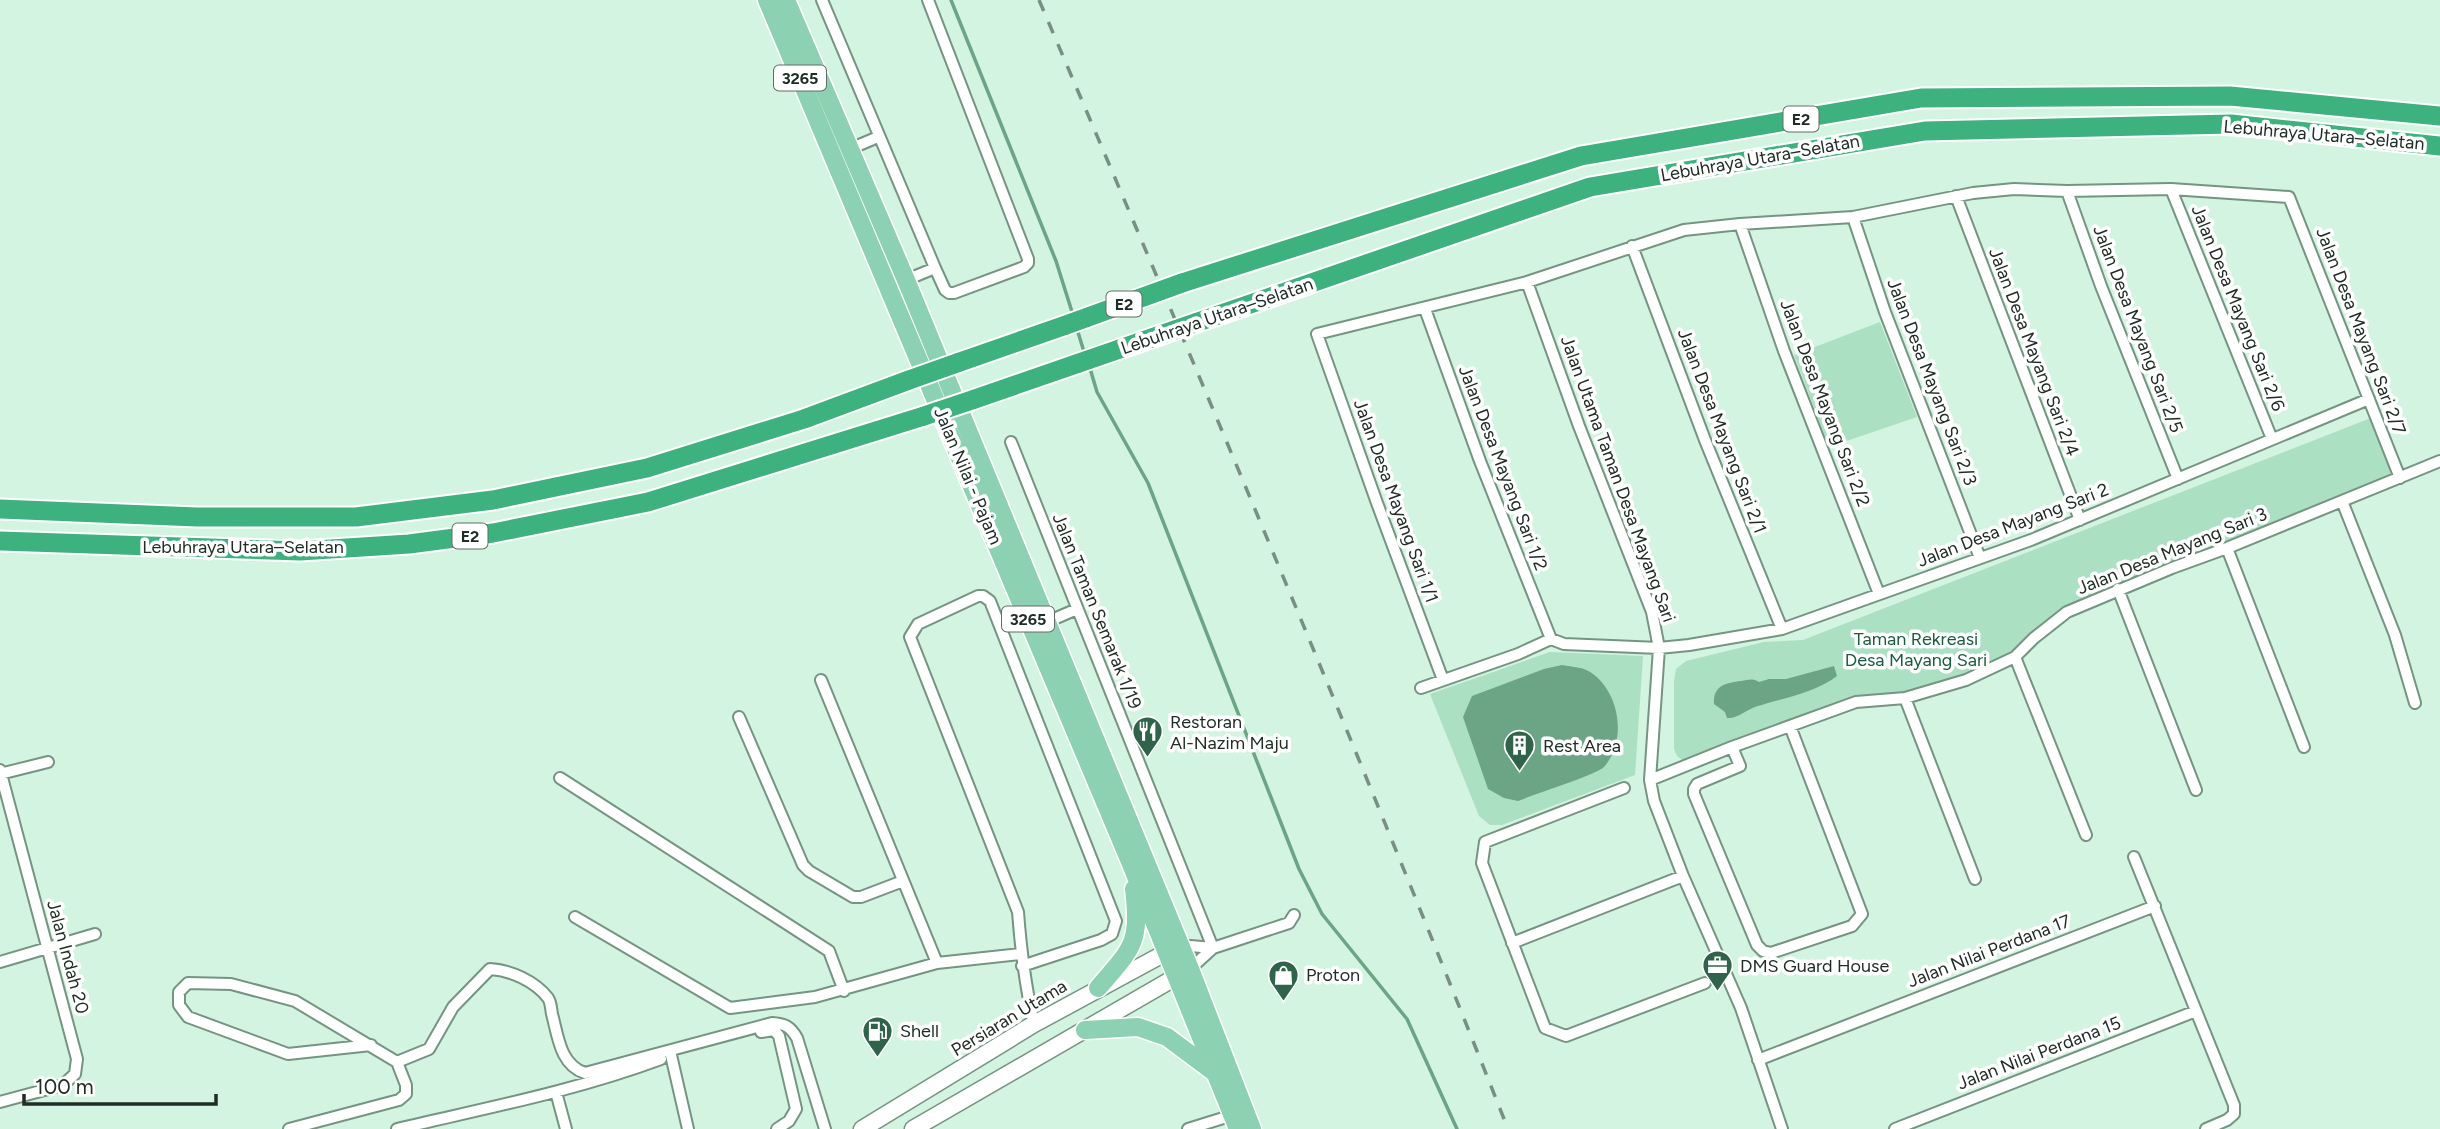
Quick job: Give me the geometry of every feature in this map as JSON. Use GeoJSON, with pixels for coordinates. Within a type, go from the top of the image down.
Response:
{"type":"FeatureCollection","features":[{"type":"Feature","properties":{"kind":"highway","name":"Lebuhraya Utara–Selatan"},"geometry":{"type":"LineString","coordinates":[[0,509],[197,517],[356,517],[493,500],[647,468],[804,419],[1182,283],[1581,156],[1921,98],[2230,96],[2440,116]]}},
{"type":"Feature","properties":{"kind":"highway","name":"Lebuhraya Utara–Selatan"},"geometry":{"type":"LineString","coordinates":[[0,541],[300,551],[409,544],[565,521],[648,502],[815,452],[1590,187],[1925,131],[2231,124],[2440,146]]}},
{"type":"Feature","properties":{"kind":"main road","name":"Jalan Nilai - Pajam"},"geometry":{"type":"LineString","coordinates":[[767,0],[906,279],[1047,622],[1173,949]]}},
{"type":"Feature","properties":{"kind":"main road","name":"Jalan Nilai - Pajam"},"geometry":{"type":"LineString","coordinates":[[786,0],[841,152],[1131,864],[1173,949]]}},
{"type":"Feature","properties":{"kind":"main road"},"geometry":{"type":"LineString","coordinates":[[1098,988],[1127,954],[1136,935],[1137,914],[1131,864]]}},
{"type":"Feature","properties":{"kind":"main road","name":"3265"},"geometry":{"type":"LineString","coordinates":[[1173,949],[1252,1129]]}},
{"type":"Feature","properties":{"kind":"main road","name":"Persiaran Utama"},"geometry":{"type":"LineString","coordinates":[[869,1127],[1034,1024],[1173,949]]}},
{"type":"Feature","properties":{"kind":"main road"},"geometry":{"type":"LineString","coordinates":[[913,1129],[1183,972]]}},
{"type":"Feature","properties":{"kind":"main road","name":"3265"},"geometry":{"type":"LineString","coordinates":[[1183,972],[1236,1122]]}},
{"type":"Feature","properties":{"kind":"main road"},"geometry":{"type":"LineString","coordinates":[[1085,1030],[1138,1027],[1167,1037],[1217,1074]]}},
{"type":"Feature","properties":{"kind":"street"},"geometry":{"type":"LineString","coordinates":[[822,0],[935,268],[945,290],[954,293],[1024,267],[1028,259],[928,0]]}},
{"type":"Feature","properties":{"kind":"street"},"geometry":{"type":"LineString","coordinates":[[841,152],[878,137]]}},
{"type":"Feature","properties":{"kind":"street"},"geometry":{"type":"LineString","coordinates":[[1425,309],[1527,282],[1684,230],[1740,223],[1853,217],[1956,196],[2014,189],[2171,189]]}},
{"type":"Feature","properties":{"kind":"street","name":"Jalan Desa Mayang Sari 2/7"},"geometry":{"type":"LineString","coordinates":[[2171,189],[2290,197],[2400,478]]}},
{"type":"Feature","properties":{"kind":"street","name":"Jalan Desa Mayang Sari 2/6"},"geometry":{"type":"LineString","coordinates":[[2171,189],[2272,439]]}},
{"type":"Feature","properties":{"kind":"street","name":"Jalan Desa Mayang Sari 2/5"},"geometry":{"type":"LineString","coordinates":[[2067,191],[2101,286],[2178,479]]}},
{"type":"Feature","properties":{"kind":"street","name":"Jalan Desa Mayang Sari 2/4"},"geometry":{"type":"LineString","coordinates":[[1956,196],[2080,520]]}},
{"type":"Feature","properties":{"kind":"street","name":"Jalan Desa Mayang Sari 2/3"},"geometry":{"type":"LineString","coordinates":[[1853,217],[1885,312],[1980,558]]}},
{"type":"Feature","properties":{"kind":"street","name":"Jalan Desa Mayang Sari 2/2"},"geometry":{"type":"LineString","coordinates":[[1740,223],[1784,351],[1879,594]]}},
{"type":"Feature","properties":{"kind":"street","name":"Jalan Desa Mayang Sari 2/1"},"geometry":{"type":"LineString","coordinates":[[1632,246],[1705,440],[1782,629]]}},
{"type":"Feature","properties":{"kind":"street"},"geometry":{"type":"LineString","coordinates":[[906,279],[935,268]]}},
{"type":"Feature","properties":{"kind":"street","name":"Jalan Utama Taman Desa Mayang Sari"},"geometry":{"type":"LineString","coordinates":[[1527,282],[1579,426],[1652,612],[1659,648],[1650,780],[1654,801],[1683,876],[1741,1008],[1782,1129]]}},
{"type":"Feature","properties":{"kind":"street","name":"Jalan Desa Mayang Sari 1/1"},"geometry":{"type":"LineString","coordinates":[[1425,309],[1317,334],[1443,680]]}},
{"type":"Feature","properties":{"kind":"street","name":"Jalan Desa Mayang Sari 1/2"},"geometry":{"type":"LineString","coordinates":[[1425,309],[1480,461],[1550,639]]}},
{"type":"Feature","properties":{"kind":"street","name":"Jalan Desa Mayang Sari 2"},"geometry":{"type":"LineString","coordinates":[[1550,639],[1564,644],[1659,648],[1782,629],[2080,520],[2369,399]]}},
{"type":"Feature","properties":{"kind":"street","name":"Jalan Taman Semarak 1/19"},"geometry":{"type":"LineString","coordinates":[[1012,442],[1213,948]]}},
{"type":"Feature","properties":{"kind":"street","name":"Jalan Desa Mayang Sari 3"},"geometry":{"type":"LineString","coordinates":[[1650,780],[1856,702],[1905,698],[1966,680],[2015,657],[2067,612],[2118,589],[2227,548],[2440,461]]}},
{"type":"Feature","properties":{"kind":"street"},"geometry":{"type":"LineString","coordinates":[[2342,501],[2395,635],[2415,703]]}},
{"type":"Feature","properties":{"kind":"street"},"geometry":{"type":"LineString","coordinates":[[2227,548],[2304,747]]}},
{"type":"Feature","properties":{"kind":"street"},"geometry":{"type":"LineString","coordinates":[[2118,589],[2196,790]]}},
{"type":"Feature","properties":{"kind":"street"},"geometry":{"type":"LineString","coordinates":[[1022,966],[1101,940],[1112,934],[1116,921],[990,601],[978,596],[918,624],[910,637],[1018,912],[1022,966],[1034,1024]]}},
{"type":"Feature","properties":{"kind":"street"},"geometry":{"type":"LineString","coordinates":[[1047,622],[1077,609]]}},
{"type":"Feature","properties":{"kind":"street"},"geometry":{"type":"LineString","coordinates":[[1421,688],[1518,654],[1550,639]]}},
{"type":"Feature","properties":{"kind":"street"},"geometry":{"type":"LineString","coordinates":[[2015,657],[2086,835]]}},
{"type":"Feature","properties":{"kind":"street"},"geometry":{"type":"LineString","coordinates":[[821,680],[937,963]]}},
{"type":"Feature","properties":{"kind":"street"},"geometry":{"type":"LineString","coordinates":[[1905,698],[1975,879]]}},
{"type":"Feature","properties":{"kind":"street"},"geometry":{"type":"LineString","coordinates":[[739,717],[803,865],[809,871],[853,897],[861,897],[903,881]]}},
{"type":"Feature","properties":{"kind":"street"},"geometry":{"type":"LineString","coordinates":[[1732,747],[1741,766],[1697,784],[1694,794],[1757,945],[1763,951],[1771,953],[1852,926],[1862,914],[1790,726]]}},
{"type":"Feature","properties":{"kind":"street"},"geometry":{"type":"LineString","coordinates":[[0,773],[48,762]]}},
{"type":"Feature","properties":{"kind":"street","name":"Jalan Indah 20"},"geometry":{"type":"LineString","coordinates":[[0,773],[77,1059],[75,1074],[63,1085],[0,1102]]}},
{"type":"Feature","properties":{"kind":"street"},"geometry":{"type":"LineString","coordinates":[[560,778],[829,951],[844,991]]}},
{"type":"Feature","properties":{"kind":"street"},"geometry":{"type":"LineString","coordinates":[[1624,788],[1485,842],[1482,863],[1545,1028],[1566,1036],[1705,983]]}},
{"type":"Feature","properties":{"kind":"street"},"geometry":{"type":"LineString","coordinates":[[2134,857],[2234,1105],[2234,1114],[2206,1129]]}},
{"type":"Feature","properties":{"kind":"street"},"geometry":{"type":"LineString","coordinates":[[1512,943],[1683,876]]}},
{"type":"Feature","properties":{"kind":"street","name":"Jalan Nilai Perdana 17"},"geometry":{"type":"LineString","coordinates":[[1758,1060],[2155,906]]}},
{"type":"Feature","properties":{"kind":"street"},"geometry":{"type":"LineString","coordinates":[[1173,949],[1213,948],[1289,923],[1294,915]]}},
{"type":"Feature","properties":{"kind":"street"},"geometry":{"type":"LineString","coordinates":[[575,916],[730,1008],[844,991],[937,963],[1021,954]]}},
{"type":"Feature","properties":{"kind":"street"},"geometry":{"type":"LineString","coordinates":[[0,962],[95,934]]}},
{"type":"Feature","properties":{"kind":"street"},"geometry":{"type":"LineString","coordinates":[[1183,972],[1213,948]]}},
{"type":"Feature","properties":{"kind":"street"},"geometry":{"type":"LineString","coordinates":[[397,1062],[429,1049],[453,1007],[490,969],[505,970],[527,981],[549,999],[566,1060],[575,1070],[585,1073],[772,1023],[782,1023],[791,1028],[797,1038],[825,1129]]}},
{"type":"Feature","properties":{"kind":"street"},"geometry":{"type":"LineString","coordinates":[[289,1129],[399,1100],[406,1094],[406,1085],[397,1062],[371,1045],[295,1001],[231,984],[188,982],[179,992],[179,1005],[188,1017],[288,1054],[371,1045]]}},
{"type":"Feature","properties":{"kind":"street","name":"Jalan Nilai Perdana 15"},"geometry":{"type":"LineString","coordinates":[[1895,1129],[2196,1011]]}},
{"type":"Feature","properties":{"kind":"street"},"geometry":{"type":"LineString","coordinates":[[397,1129],[430,1125],[493,1109],[616,1076],[671,1055],[774,1030],[779,1036],[796,1109],[777,1129]]}},
{"type":"Feature","properties":{"kind":"street"},"geometry":{"type":"LineString","coordinates":[[671,1055],[688,1129]]}},
{"type":"Feature","properties":{"kind":"street"},"geometry":{"type":"LineString","coordinates":[[556,1092],[566,1129]]}},
{"type":"Feature","properties":{"kind":"street"},"geometry":{"type":"LineString","coordinates":[[1188,1129],[1236,1122]]}},
{"type":"Feature","properties":{"kind":"green space"},"geometry":{"type":"Polygon","coordinates":[[[1880,322],[1917,417],[1829,447],[1794,355],[1880,322]]]}},
{"type":"Feature","properties":{"kind":"green space","name":"Taman Rekreasi Desa Mayang Sari"},"geometry":{"type":"Polygon","coordinates":[[[2376,416],[2403,481],[2075,610],[2016,660],[1934,695],[1918,700],[1856,699],[1685,762],[1677,756],[1674,749],[1674,681],[1676,669],[1686,661],[1764,642],[1803,640],[2376,416]]]}},
{"type":"Feature","properties":{"kind":"green space"},"geometry":{"type":"Polygon","coordinates":[[[1550,652],[1643,656],[1635,775],[1502,825],[1490,825],[1479,816],[1430,694],[1550,652]]]}},
{"type":"Feature","properties":{"kind":"shaded area"},"geometry":{"type":"Polygon","coordinates":[[[1562,665],[1590,672],[1609,693],[1618,731],[1611,756],[1604,767],[1578,779],[1518,801],[1504,798],[1488,789],[1463,717],[1472,696],[1562,665]]]}},
{"type":"Feature","properties":{"kind":"shaded area"},"geometry":{"type":"Polygon","coordinates":[[[1834,666],[1837,676],[1819,687],[1754,707],[1735,717],[1727,718],[1725,712],[1714,704],[1718,689],[1726,684],[1786,679],[1834,666]]]}},
{"type":"Feature","properties":{"kind":"waterway"},"geometry":{"type":"LineString","coordinates":[[951,0],[1056,261],[1073,315]]}},
{"type":"Feature","properties":{"kind":"waterway"},"geometry":{"type":"LineString","coordinates":[[1077,329],[1085,355]]}},
{"type":"Feature","properties":{"kind":"waterway"},"geometry":{"type":"LineString","coordinates":[[1089,365],[1097,392],[1148,483],[1299,869],[1322,914],[1407,1019],[1457,1129]]}},
{"type":"Feature","properties":{"kind":"railway"},"geometry":{"type":"LineString","coordinates":[[1039,0],[1277,563],[1508,1129]]}},
{"type":"Feature","properties":{"kind":"place","name":"Restoran Al-Nazim Maju"},"geometry":{"type":"Point","coordinates":[1147,759]}},
{"type":"Feature","properties":{"kind":"place","name":"Rest Area"},"geometry":{"type":"Point","coordinates":[1520,773]}},
{"type":"Feature","properties":{"kind":"place","name":"DMS Guard House"},"geometry":{"type":"Point","coordinates":[1717,993]}},
{"type":"Feature","properties":{"kind":"place","name":"Proton"},"geometry":{"type":"Point","coordinates":[1283,1002]}},
{"type":"Feature","properties":{"kind":"place","name":"Shell"},"geometry":{"type":"Point","coordinates":[877,1058]}}]}
